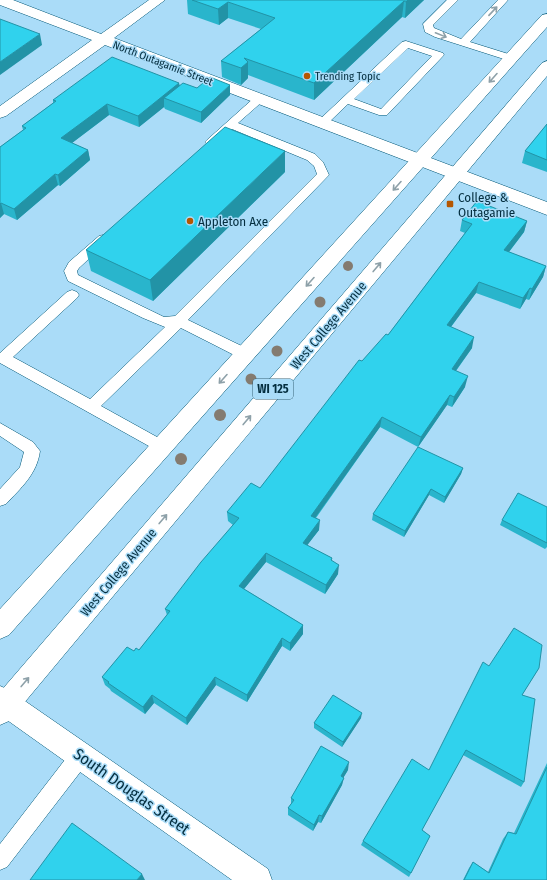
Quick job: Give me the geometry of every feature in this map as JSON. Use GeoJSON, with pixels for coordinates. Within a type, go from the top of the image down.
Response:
{"type":"FeatureCollection","features":[{"type":"Feature","properties":{"kind":"main road","name":"North Outagamie Street"},"geometry":{"type":"LineString","coordinates":[[0,0],[547,209]]}},
{"type":"Feature","properties":{"kind":"main road"},"geometry":{"type":"LineString","coordinates":[[0,113],[158,0]]}},
{"type":"Feature","properties":{"kind":"main road"},"geometry":{"type":"LineString","coordinates":[[0,627],[547,18]]}},
{"type":"Feature","properties":{"kind":"main road","name":"West College Avenue"},"geometry":{"type":"LineString","coordinates":[[2,705],[447,171],[547,66]]}},
{"type":"Feature","properties":{"kind":"main road","name":"South Douglas Street"},"geometry":{"type":"LineString","coordinates":[[2,705],[81,755],[257,880]]}},
{"type":"Feature","properties":{"kind":"lane"},"geometry":{"type":"LineString","coordinates":[[453,0],[428,24],[429,30],[439,35],[511,58]]}},
{"type":"Feature","properties":{"kind":"lane"},"geometry":{"type":"LineString","coordinates":[[463,43],[503,0]]}},
{"type":"Feature","properties":{"kind":"lane"},"geometry":{"type":"LineString","coordinates":[[322,124],[347,100],[406,44],[439,55],[383,113],[347,100]]}},
{"type":"Feature","properties":{"kind":"lane"},"geometry":{"type":"LineString","coordinates":[[202,150],[258,99]]}},
{"type":"Feature","properties":{"kind":"lane"},"geometry":{"type":"LineString","coordinates":[[91,407],[179,321],[323,175],[319,165],[311,157],[230,124]]}},
{"type":"Feature","properties":{"kind":"lane"},"geometry":{"type":"LineString","coordinates":[[115,229],[74,265],[70,272],[74,278],[158,320],[163,322],[179,321],[245,354]]}},
{"type":"Feature","properties":{"kind":"lane"},"geometry":{"type":"LineString","coordinates":[[72,295],[3,358],[161,446]]}},
{"type":"Feature","properties":{"kind":"lane"},"geometry":{"type":"LineString","coordinates":[[0,429],[28,446],[32,451],[30,465],[23,476],[0,499]]}},
{"type":"Feature","properties":{"kind":"lane"},"geometry":{"type":"LineString","coordinates":[[0,860],[81,755]]}},
{"type":"Feature","properties":{"kind":"building"},"geometry":{"type":"Polygon","coordinates":[[[192,0],[408,0],[406,2],[404,1],[314,83],[244,58],[248,62],[241,68],[221,61],[275,18],[228,2],[218,9],[192,0]]]}},
{"type":"Feature","properties":{"kind":"building"},"geometry":{"type":"Polygon","coordinates":[[[0,19],[40,34],[0,62],[0,19]]]}},
{"type":"Feature","properties":{"kind":"building"},"geometry":{"type":"Polygon","coordinates":[[[112,57],[179,83],[138,116],[107,104],[61,138],[88,150],[58,175],[55,174],[14,209],[1,203],[0,204],[0,147],[26,128],[22,126],[56,101],[53,100],[112,57]]]}},
{"type":"Feature","properties":{"kind":"building"},"geometry":{"type":"Polygon","coordinates":[[[210,77],[230,85],[201,112],[164,98],[183,83],[197,88],[210,77]]]}},
{"type":"Feature","properties":{"kind":"building"},"geometry":{"type":"Polygon","coordinates":[[[547,124],[547,160],[525,151],[547,124]]]}},
{"type":"Feature","properties":{"kind":"building","name":"Appleton Axe"},"geometry":{"type":"Polygon","coordinates":[[[225,127],[285,151],[150,280],[86,250],[225,127]]]}},
{"type":"Feature","properties":{"kind":"building"},"geometry":{"type":"Polygon","coordinates":[[[477,201],[527,221],[504,250],[546,266],[532,289],[530,288],[523,298],[479,282],[447,325],[474,337],[452,369],[468,376],[454,397],[450,395],[421,437],[382,417],[311,516],[320,520],[303,543],[332,558],[331,560],[339,565],[326,585],[266,553],[239,586],[303,625],[290,643],[282,638],[247,695],[215,677],[186,718],[152,695],[143,707],[108,683],[109,682],[102,677],[127,647],[134,651],[136,648],[139,650],[170,611],[165,609],[201,562],[239,518],[227,512],[251,483],[260,488],[359,360],[362,361],[386,334],[388,335],[472,224],[462,220],[477,201]]]}},
{"type":"Feature","properties":{"kind":"building"},"geometry":{"type":"Polygon","coordinates":[[[418,447],[463,468],[445,497],[431,489],[405,531],[373,514],[418,447]]]}},
{"type":"Feature","properties":{"kind":"building"},"geometry":{"type":"Polygon","coordinates":[[[518,493],[547,507],[547,543],[502,520],[518,493]]]}},
{"type":"Feature","properties":{"kind":"building"},"geometry":{"type":"Polygon","coordinates":[[[514,628],[542,645],[539,668],[522,695],[535,699],[524,782],[466,750],[422,830],[430,836],[411,873],[363,841],[412,759],[429,770],[483,662],[489,666],[514,628]]]}},
{"type":"Feature","properties":{"kind":"building"},"geometry":{"type":"Polygon","coordinates":[[[333,695],[362,713],[343,742],[314,723],[333,695]]]}},
{"type":"Feature","properties":{"kind":"building"},"geometry":{"type":"Polygon","coordinates":[[[321,746],[349,762],[341,776],[344,778],[322,816],[319,815],[314,825],[288,808],[294,800],[291,798],[321,746]]]}},
{"type":"Feature","properties":{"kind":"building"},"geometry":{"type":"Polygon","coordinates":[[[547,767],[547,880],[464,880],[473,862],[489,873],[508,832],[516,834],[547,767]]]}},
{"type":"Feature","properties":{"kind":"building"},"geometry":{"type":"Polygon","coordinates":[[[72,823],[142,874],[137,880],[30,880],[72,823]]]}},
{"type":"Feature","properties":{"kind":"place","name":"Trending Topic"},"geometry":{"type":"Point","coordinates":[307,76]}},
{"type":"Feature","properties":{"kind":"place","name":"College & Outagamie"},"geometry":{"type":"Point","coordinates":[450,204]}},
{"type":"Feature","properties":{"kind":"place","name":"Appleton Axe"},"geometry":{"type":"Point","coordinates":[190,221]}}]}
